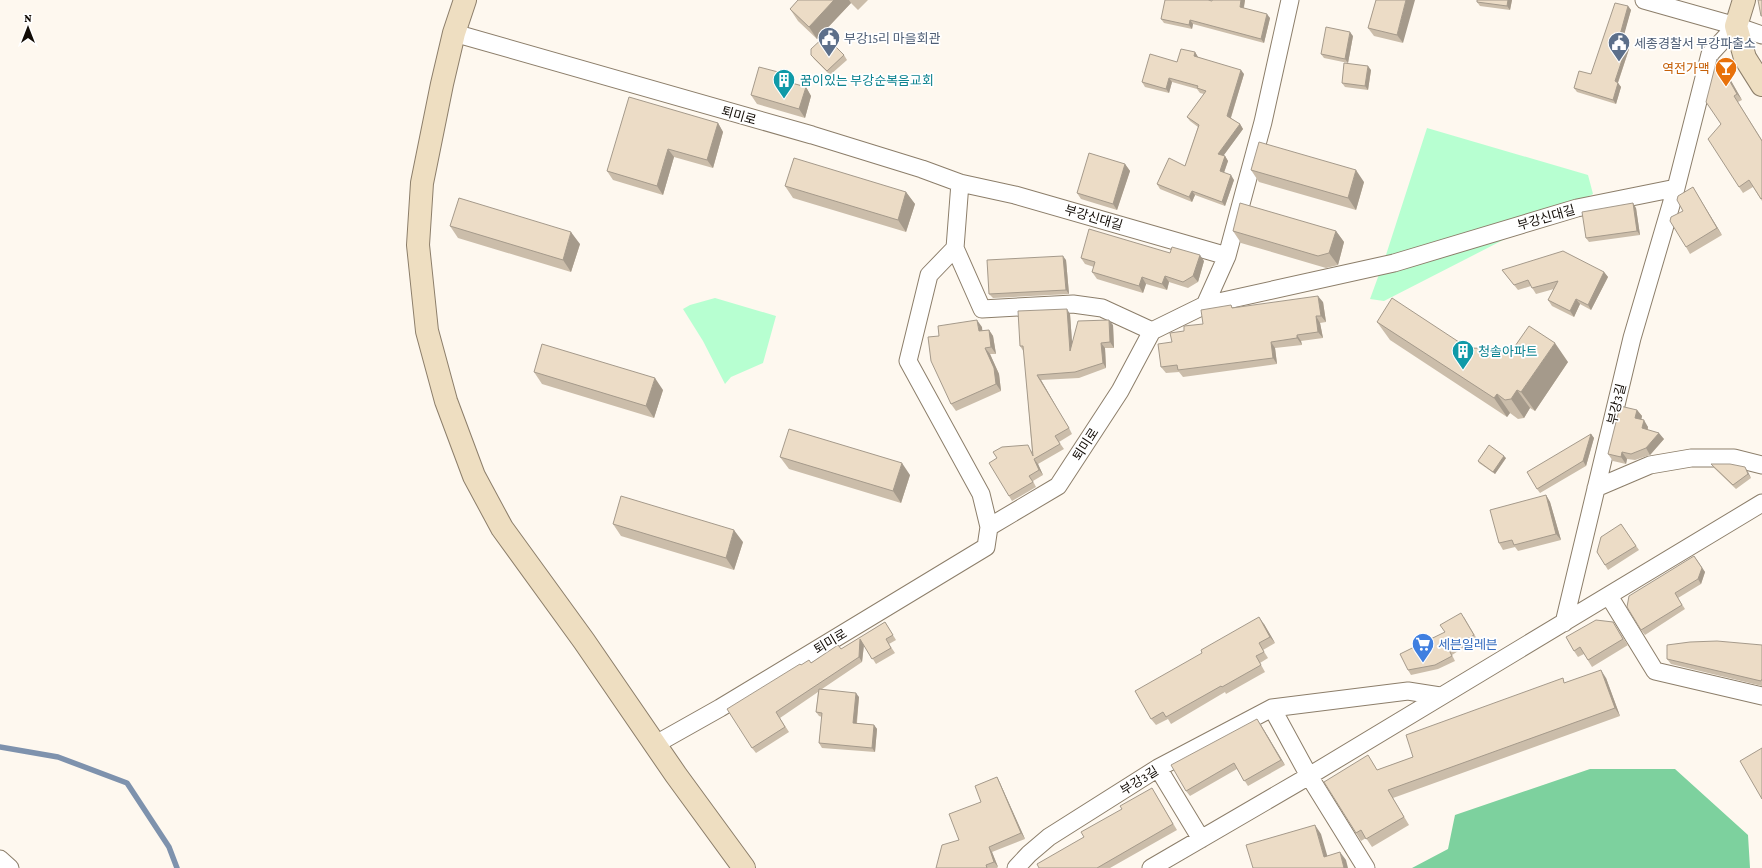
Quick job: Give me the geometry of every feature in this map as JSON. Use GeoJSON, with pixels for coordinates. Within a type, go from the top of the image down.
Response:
{"type":"FeatureCollection","features":[{"type":"Feature","properties":{"kind":"street"},"geometry":{"type":"LineString","coordinates":[[465,0],[454,34],[442,84],[422,183],[418,245],[428,331],[446,401],[474,476],[502,528],[584,640],[676,775],[744,868]]}},
{"type":"Feature","properties":{"kind":"street"},"geometry":{"type":"LineString","coordinates":[[960,183],[955,248],[982,309],[1073,304],[1102,308],[1152,331],[1205,305],[1227,256],[1263,122],[1290,0]]}},
{"type":"Feature","properties":{"kind":"street"},"geometry":{"type":"LineString","coordinates":[[1644,0],[1736,26],[1762,35]]}},
{"type":"Feature","properties":{"kind":"street"},"geometry":{"type":"LineString","coordinates":[[1676,188],[1710,54],[1736,26],[1744,0]]}},
{"type":"Feature","properties":{"kind":"street"},"geometry":{"type":"LineString","coordinates":[[1736,26],[1745,58],[1762,85]]}},
{"type":"Feature","properties":{"kind":"street","name":"퇴미로"},"geometry":{"type":"LineString","coordinates":[[454,34],[812,135],[922,169],[960,183]]}},
{"type":"Feature","properties":{"kind":"street","name":"부강신대길"},"geometry":{"type":"LineString","coordinates":[[960,183],[1015,195],[1227,256]]}},
{"type":"Feature","properties":{"kind":"street","name":"부강신대길"},"geometry":{"type":"LineString","coordinates":[[1205,305],[1394,263],[1576,208],[1676,188]]}},
{"type":"Feature","properties":{"kind":"street","name":"부강3길"},"geometry":{"type":"LineString","coordinates":[[1564,623],[1632,338],[1676,188]]}},
{"type":"Feature","properties":{"kind":"street","name":"퇴미로"},"geometry":{"type":"LineString","coordinates":[[656,744],[720,708],[986,547],[989,527],[981,494],[908,360],[929,275],[955,248]]}},
{"type":"Feature","properties":{"kind":"street","name":"퇴미로"},"geometry":{"type":"LineString","coordinates":[[989,527],[1058,486],[1120,391],[1152,331]]}},
{"type":"Feature","properties":{"kind":"street"},"geometry":{"type":"LineString","coordinates":[[1596,488],[1650,465],[1691,458],[1734,458],[1762,466]]}},
{"type":"Feature","properties":{"kind":"street"},"geometry":{"type":"LineString","coordinates":[[1152,868],[1309,776],[1762,503]]}},
{"type":"Feature","properties":{"kind":"street"},"geometry":{"type":"LineString","coordinates":[[1609,596],[1655,671],[1762,696]]}},
{"type":"Feature","properties":{"kind":"street","name":"부강3길"},"geometry":{"type":"LineString","coordinates":[[1016,868],[1029,854],[1049,837],[1158,768],[1272,708],[1408,691],[1440,696]]}},
{"type":"Feature","properties":{"kind":"street"},"geometry":{"type":"LineString","coordinates":[[1272,708],[1309,776],[1366,868]]}},
{"type":"Feature","properties":{"kind":"street"},"geometry":{"type":"LineString","coordinates":[[1158,768],[1201,839]]}},
{"type":"Feature","properties":{"kind":"street"},"geometry":{"type":"LineString","coordinates":[[0,858],[10,868]]}},
{"type":"Feature","properties":{"kind":"green space"},"geometry":{"type":"Polygon","coordinates":[[[1427,128],[1588,175],[1593,194],[1384,301],[1370,299],[1385,258],[1427,128]]]}},
{"type":"Feature","properties":{"kind":"green space"},"geometry":{"type":"Polygon","coordinates":[[[715,298],[776,316],[763,363],[731,377],[725,384],[703,341],[683,309],[690,305],[715,298]]]}},
{"type":"Feature","properties":{"kind":"green space"},"geometry":{"type":"Polygon","coordinates":[[[1590,769],[1675,769],[1748,835],[1750,868],[1412,868],[1448,849],[1455,815],[1590,769]]]}},
{"type":"Feature","properties":{"kind":"building"},"geometry":{"type":"Polygon","coordinates":[[[798,0],[834,0],[809,27],[790,9],[798,0]]]}},
{"type":"Feature","properties":{"kind":"building"},"geometry":{"type":"Polygon","coordinates":[[[1165,0],[1241,0],[1240,7],[1267,14],[1261,39],[1190,20],[1189,25],[1161,19],[1165,0]]]}},
{"type":"Feature","properties":{"kind":"building"},"geometry":{"type":"Polygon","coordinates":[[[1376,0],[1406,0],[1397,35],[1368,28],[1376,0]]]}},
{"type":"Feature","properties":{"kind":"building"},"geometry":{"type":"Polygon","coordinates":[[[1477,0],[1508,0],[1507,6],[1477,2],[1477,0]]]}},
{"type":"Feature","properties":{"kind":"building"},"geometry":{"type":"Polygon","coordinates":[[[1758,0],[1762,0],[1762,16],[1761,16],[1758,0]]]}},
{"type":"Feature","properties":{"kind":"building"},"geometry":{"type":"Polygon","coordinates":[[[1615,3],[1628,6],[1618,42],[1627,45],[1615,81],[1618,83],[1613,100],[1574,88],[1579,71],[1591,74],[1615,3]]]}},
{"type":"Feature","properties":{"kind":"building"},"geometry":{"type":"Polygon","coordinates":[[[1326,27],[1350,32],[1345,59],[1321,54],[1326,27]]]}},
{"type":"Feature","properties":{"kind":"building","name":"부강15리 마을회관"},"geometry":{"type":"Polygon","coordinates":[[[825,36],[844,55],[827,71],[811,55],[811,49],[825,36]]]}},
{"type":"Feature","properties":{"kind":"building"},"geometry":{"type":"Polygon","coordinates":[[[1181,49],[1195,52],[1194,56],[1241,70],[1227,116],[1240,124],[1218,154],[1225,156],[1220,171],[1231,175],[1222,202],[1192,191],[1189,197],[1157,184],[1169,158],[1185,166],[1199,125],[1187,117],[1206,91],[1197,88],[1198,86],[1169,78],[1166,89],[1142,82],[1150,54],[1177,62],[1181,49]]]}},
{"type":"Feature","properties":{"kind":"building"},"geometry":{"type":"Polygon","coordinates":[[[1717,59],[1737,94],[1734,96],[1762,141],[1761,199],[1749,180],[1739,187],[1708,139],[1721,124],[1706,102],[1717,59]]]}},
{"type":"Feature","properties":{"kind":"building"},"geometry":{"type":"Polygon","coordinates":[[[1344,63],[1368,66],[1365,86],[1342,83],[1344,63]]]}},
{"type":"Feature","properties":{"kind":"building","name":"꿈이있는 부강순복음교회"},"geometry":{"type":"Polygon","coordinates":[[[759,67],[782,73],[781,80],[806,87],[799,109],[751,95],[759,67]]]}},
{"type":"Feature","properties":{"kind":"building"},"geometry":{"type":"Polygon","coordinates":[[[629,97],[718,123],[707,160],[668,149],[657,186],[607,171],[629,97]]]}},
{"type":"Feature","properties":{"kind":"building"},"geometry":{"type":"Polygon","coordinates":[[[1259,142],[1356,170],[1348,198],[1251,170],[1259,142]]]}},
{"type":"Feature","properties":{"kind":"building"},"geometry":{"type":"Polygon","coordinates":[[[1089,153],[1125,164],[1113,204],[1077,193],[1089,153]]]}},
{"type":"Feature","properties":{"kind":"building"},"geometry":{"type":"Polygon","coordinates":[[[794,158],[906,192],[898,220],[785,186],[794,158]]]}},
{"type":"Feature","properties":{"kind":"building"},"geometry":{"type":"Polygon","coordinates":[[[1693,187],[1717,228],[1686,247],[1670,221],[1671,217],[1683,211],[1677,200],[1678,196],[1693,187]]]}},
{"type":"Feature","properties":{"kind":"building"},"geometry":{"type":"Polygon","coordinates":[[[459,198],[571,232],[563,260],[450,226],[459,198]]]}},
{"type":"Feature","properties":{"kind":"building"},"geometry":{"type":"Polygon","coordinates":[[[1240,203],[1336,231],[1329,253],[1318,256],[1233,231],[1240,203]]]}},
{"type":"Feature","properties":{"kind":"building"},"geometry":{"type":"Polygon","coordinates":[[[1633,203],[1637,231],[1586,238],[1582,212],[1633,203]]]}},
{"type":"Feature","properties":{"kind":"building"},"geometry":{"type":"Polygon","coordinates":[[[1089,229],[1170,253],[1172,247],[1200,255],[1193,276],[1183,282],[1165,276],[1162,284],[1142,277],[1139,286],[1092,272],[1095,262],[1081,258],[1089,229]]]}},
{"type":"Feature","properties":{"kind":"building"},"geometry":{"type":"Polygon","coordinates":[[[1563,251],[1604,272],[1588,305],[1576,299],[1570,311],[1548,300],[1558,281],[1532,288],[1528,280],[1514,285],[1502,270],[1563,251]]]}},
{"type":"Feature","properties":{"kind":"building"},"geometry":{"type":"Polygon","coordinates":[[[1063,256],[1066,290],[989,294],[987,260],[1063,256]]]}},
{"type":"Feature","properties":{"kind":"building"},"geometry":{"type":"Polygon","coordinates":[[[1318,296],[1321,316],[1316,316],[1318,332],[1297,335],[1297,338],[1271,342],[1273,358],[1178,370],[1177,365],[1161,367],[1158,344],[1172,342],[1170,333],[1184,331],[1184,326],[1203,324],[1201,310],[1231,305],[1232,308],[1318,296]]]}},
{"type":"Feature","properties":{"kind":"building"},"geometry":{"type":"Polygon","coordinates":[[[1392,298],[1468,348],[1513,349],[1529,326],[1555,343],[1521,392],[1517,390],[1511,399],[1505,400],[1497,394],[1494,398],[1377,322],[1392,298]]]}},
{"type":"Feature","properties":{"kind":"building"},"geometry":{"type":"Polygon","coordinates":[[[1067,309],[1070,351],[1078,321],[1109,320],[1110,342],[1101,343],[1103,363],[1075,372],[1037,375],[1069,428],[1055,436],[1060,444],[1034,459],[1039,470],[1029,476],[1033,482],[1009,496],[989,463],[997,458],[993,452],[1002,447],[1028,445],[1033,456],[1023,346],[1020,346],[1018,311],[1067,309]]]}},
{"type":"Feature","properties":{"kind":"building"},"geometry":{"type":"Polygon","coordinates":[[[977,320],[979,331],[989,330],[991,347],[985,348],[994,368],[996,384],[951,404],[931,361],[928,337],[939,336],[938,326],[977,320]]]}},
{"type":"Feature","properties":{"kind":"building"},"geometry":{"type":"Polygon","coordinates":[[[542,344],[655,378],[646,406],[534,372],[542,344]]]}},
{"type":"Feature","properties":{"kind":"building"},"geometry":{"type":"Polygon","coordinates":[[[1620,406],[1637,410],[1635,418],[1644,420],[1642,428],[1659,433],[1646,448],[1631,454],[1622,452],[1621,457],[1608,454],[1620,406]]]}},
{"type":"Feature","properties":{"kind":"building"},"geometry":{"type":"Polygon","coordinates":[[[789,429],[902,463],[893,491],[780,457],[789,429]]]}},
{"type":"Feature","properties":{"kind":"building"},"geometry":{"type":"Polygon","coordinates":[[[1591,434],[1583,461],[1537,489],[1527,472],[1591,434]]]}},
{"type":"Feature","properties":{"kind":"building"},"geometry":{"type":"Polygon","coordinates":[[[1489,445],[1504,456],[1493,472],[1478,461],[1489,445]]]}},
{"type":"Feature","properties":{"kind":"building"},"geometry":{"type":"Polygon","coordinates":[[[1711,464],[1730,464],[1745,467],[1748,474],[1733,485],[1711,464]]]}},
{"type":"Feature","properties":{"kind":"building"},"geometry":{"type":"Polygon","coordinates":[[[1546,495],[1556,534],[1514,545],[1512,540],[1499,543],[1490,510],[1546,495]]]}},
{"type":"Feature","properties":{"kind":"building"},"geometry":{"type":"Polygon","coordinates":[[[621,496],[734,530],[726,558],[613,524],[621,496]]]}},
{"type":"Feature","properties":{"kind":"building"},"geometry":{"type":"Polygon","coordinates":[[[1621,524],[1636,546],[1605,565],[1597,552],[1601,537],[1621,524]]]}},
{"type":"Feature","properties":{"kind":"building"},"geometry":{"type":"Polygon","coordinates":[[[1694,556],[1702,568],[1698,579],[1675,593],[1682,605],[1641,630],[1627,607],[1629,596],[1694,556]]]}},
{"type":"Feature","properties":{"kind":"building"},"geometry":{"type":"Polygon","coordinates":[[[1461,613],[1474,635],[1449,650],[1452,656],[1435,665],[1408,670],[1400,654],[1445,632],[1440,625],[1461,613]]]}},
{"type":"Feature","properties":{"kind":"building"},"geometry":{"type":"Polygon","coordinates":[[[1259,617],[1270,637],[1259,643],[1264,652],[1256,656],[1261,665],[1166,717],[1163,712],[1151,719],[1135,691],[1202,653],[1201,650],[1259,617]]]}},
{"type":"Feature","properties":{"kind":"building"},"geometry":{"type":"Polygon","coordinates":[[[1596,620],[1613,622],[1623,639],[1588,660],[1580,647],[1574,651],[1566,637],[1596,620]]]}},
{"type":"Feature","properties":{"kind":"building"},"geometry":{"type":"Polygon","coordinates":[[[885,622],[893,635],[886,639],[891,648],[872,659],[860,639],[859,657],[776,712],[785,727],[752,748],[727,709],[800,664],[801,665],[809,660],[811,663],[838,645],[841,649],[885,622]]]}},
{"type":"Feature","properties":{"kind":"building"},"geometry":{"type":"Polygon","coordinates":[[[1717,641],[1762,645],[1761,681],[1667,659],[1667,645],[1717,641]]]}},
{"type":"Feature","properties":{"kind":"building"},"geometry":{"type":"Polygon","coordinates":[[[1601,670],[1615,708],[1388,790],[1404,817],[1366,839],[1361,830],[1356,833],[1324,782],[1368,755],[1377,770],[1413,757],[1406,735],[1563,678],[1564,683],[1601,670]]]}},
{"type":"Feature","properties":{"kind":"building"},"geometry":{"type":"Polygon","coordinates":[[[819,689],[856,693],[853,723],[874,725],[872,748],[819,743],[822,713],[816,712],[819,689]]]}},
{"type":"Feature","properties":{"kind":"building"},"geometry":{"type":"Polygon","coordinates":[[[1257,719],[1281,760],[1244,781],[1234,763],[1186,791],[1171,765],[1257,719]]]}},
{"type":"Feature","properties":{"kind":"building"},"geometry":{"type":"Polygon","coordinates":[[[1762,748],[1762,799],[1740,761],[1762,748]]]}},
{"type":"Feature","properties":{"kind":"building"},"geometry":{"type":"Polygon","coordinates":[[[997,777],[1021,833],[989,847],[994,862],[986,865],[987,868],[936,868],[942,845],[959,840],[949,814],[981,802],[975,786],[997,777]]]}},
{"type":"Feature","properties":{"kind":"building"},"geometry":{"type":"Polygon","coordinates":[[[1152,788],[1173,824],[1097,868],[1039,868],[1037,864],[1084,837],[1081,832],[1122,809],[1120,806],[1152,788]]]}},
{"type":"Feature","properties":{"kind":"building"},"geometry":{"type":"Polygon","coordinates":[[[1315,825],[1324,857],[1340,852],[1344,868],[1253,868],[1246,845],[1315,825]]]}},
{"type":"Feature","properties":{"kind":"waterway"},"geometry":{"type":"LineString","coordinates":[[0,747],[58,757],[127,783],[169,847],[177,868]]}},
{"type":"Feature","properties":{"kind":"place","name":"부강15리 마을회관"},"geometry":{"type":"Point","coordinates":[829,58]}},
{"type":"Feature","properties":{"kind":"place","name":"세종경찰서 부강파출소"},"geometry":{"type":"Point","coordinates":[1619,62]}},
{"type":"Feature","properties":{"kind":"place","name":"역전가맥"},"geometry":{"type":"Point","coordinates":[1726,88]}},
{"type":"Feature","properties":{"kind":"place","name":"꿈이있는 부강순복음교회"},"geometry":{"type":"Point","coordinates":[784,100]}},
{"type":"Feature","properties":{"kind":"place","name":"청솔아파트"},"geometry":{"type":"Point","coordinates":[1463,370]}},
{"type":"Feature","properties":{"kind":"place","name":"세븐일레븐"},"geometry":{"type":"Point","coordinates":[1423,664]}}]}
